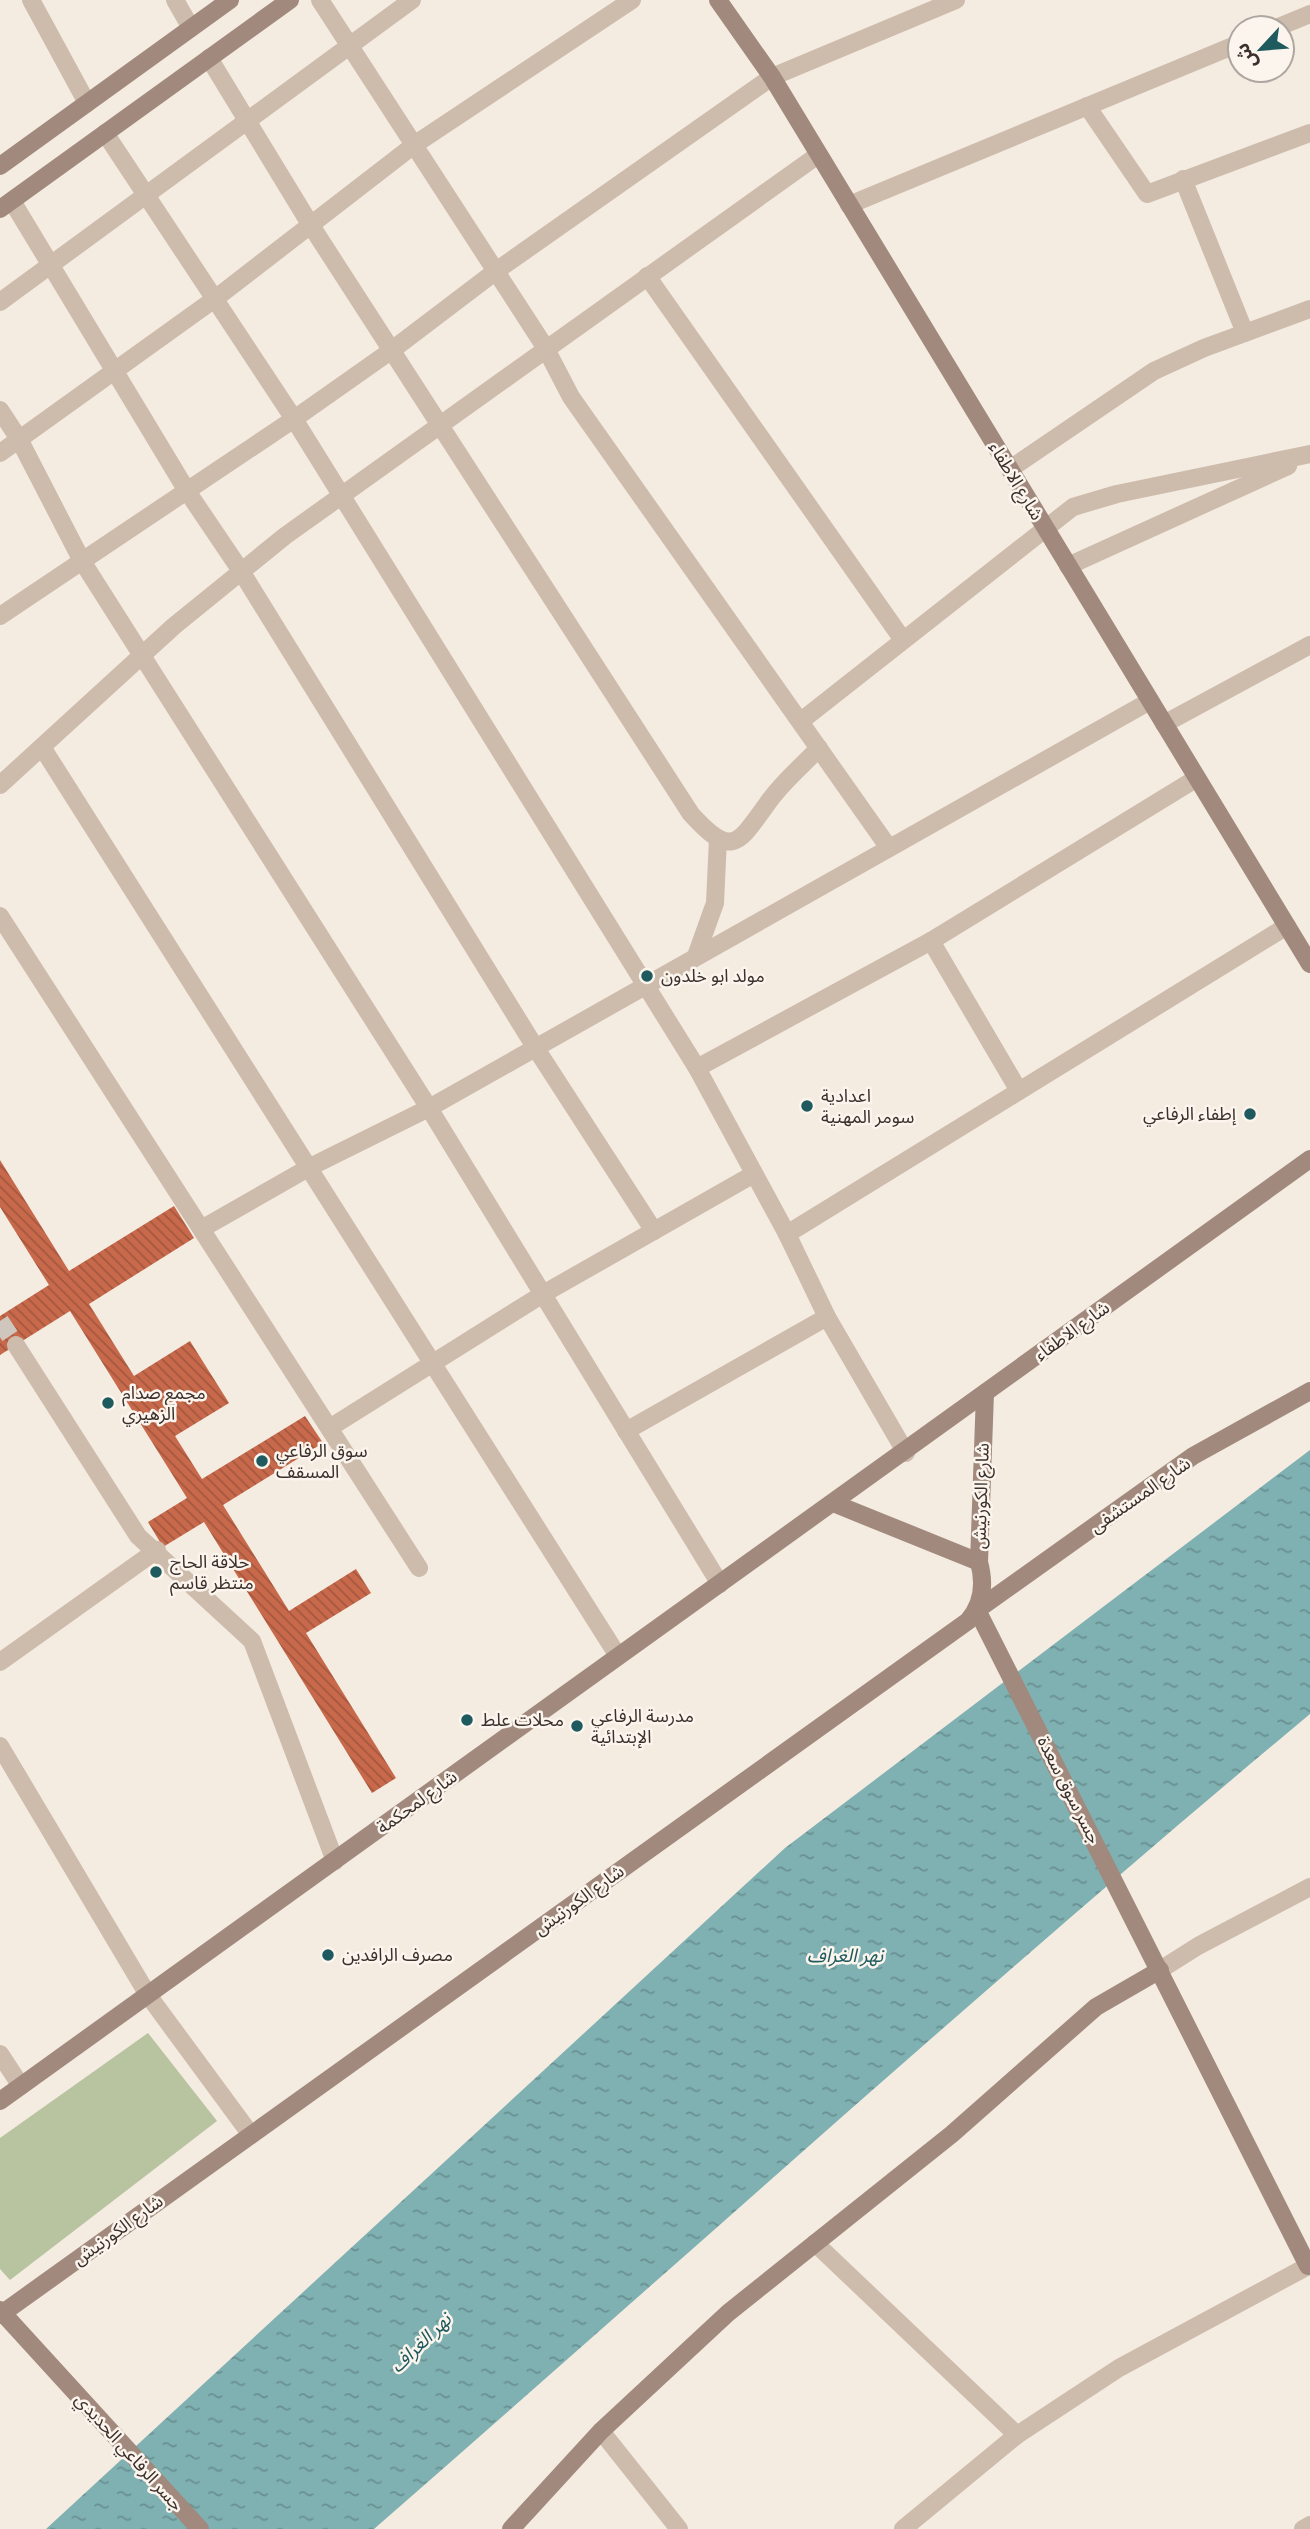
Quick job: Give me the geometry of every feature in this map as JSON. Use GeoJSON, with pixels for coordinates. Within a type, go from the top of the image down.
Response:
{"type":"FeatureCollection","features":[{"type":"Feature","properties":{"kind":"street"},"geometry":{"type":"LineString","coordinates":[[31,0],[87,103]]}},
{"type":"Feature","properties":{"kind":"street"},"geometry":{"type":"LineString","coordinates":[[175,0],[191,28]]}},
{"type":"Feature","properties":{"kind":"street"},"geometry":{"type":"LineString","coordinates":[[0,166],[230,0]]}},
{"type":"Feature","properties":{"kind":"street"},"geometry":{"type":"LineString","coordinates":[[290,0],[6,205],[50,264],[187,491],[241,571],[535,1047],[654,1231]]}},
{"type":"Feature","properties":{"kind":"street"},"geometry":{"type":"LineString","coordinates":[[320,0],[545,347],[571,397],[889,848]]}},
{"type":"Feature","properties":{"kind":"street"},"geometry":{"type":"LineString","coordinates":[[0,302],[412,0]]}},
{"type":"Feature","properties":{"kind":"street"},"geometry":{"type":"LineString","coordinates":[[0,453],[112,370],[216,298],[414,145],[632,0]]}},
{"type":"Feature","properties":{"kind":"street","name":"شارع الاطفاء"},"geometry":{"type":"LineString","coordinates":[[718,0],[772,77],[1310,964]]}},
{"type":"Feature","properties":{"kind":"street"},"geometry":{"type":"LineString","coordinates":[[0,616],[392,351],[496,271],[772,77],[957,0]]}},
{"type":"Feature","properties":{"kind":"street"},"geometry":{"type":"LineString","coordinates":[[849,205],[1226,49]]}},
{"type":"Feature","properties":{"kind":"street"},"geometry":{"type":"LineString","coordinates":[[209,58],[310,224],[691,814],[718,839],[740,839],[751,830],[768,802],[819,748]]}},
{"type":"Feature","properties":{"kind":"street"},"geometry":{"type":"LineString","coordinates":[[1087,106],[1147,194],[1310,133]]}},
{"type":"Feature","properties":{"kind":"street"},"geometry":{"type":"LineString","coordinates":[[105,133],[294,419],[697,1068],[787,1234],[827,1317],[906,1453]]}},
{"type":"Feature","properties":{"kind":"street"},"geometry":{"type":"LineString","coordinates":[[0,785],[142,654],[241,571],[340,495],[545,347],[818,155]]}},
{"type":"Feature","properties":{"kind":"street"},"geometry":{"type":"LineString","coordinates":[[1183,179],[1245,333]]}},
{"type":"Feature","properties":{"kind":"street"},"geometry":{"type":"LineString","coordinates":[[647,276],[903,640]]}},
{"type":"Feature","properties":{"kind":"street"},"geometry":{"type":"LineString","coordinates":[[1010,469],[1154,371],[1310,309]]}},
{"type":"Feature","properties":{"kind":"street"},"geometry":{"type":"LineString","coordinates":[[0,410],[19,439],[82,561],[429,1108],[720,1584]]}},
{"type":"Feature","properties":{"kind":"street"},"geometry":{"type":"LineString","coordinates":[[801,721],[1073,507],[1117,494],[1310,455]]}},
{"type":"Feature","properties":{"kind":"street"},"geometry":{"type":"LineString","coordinates":[[1068,566],[1310,455]]}},
{"type":"Feature","properties":{"kind":"street"},"geometry":{"type":"LineString","coordinates":[[1164,724],[1310,645]]}},
{"type":"Feature","properties":{"kind":"street"},"geometry":{"type":"LineString","coordinates":[[203,1228],[310,1167],[429,1108],[1150,701]]}},
{"type":"Feature","properties":{"kind":"street"},"geometry":{"type":"LineString","coordinates":[[42,747],[618,1656]]}},
{"type":"Feature","properties":{"kind":"street"},"geometry":{"type":"LineString","coordinates":[[697,1068],[931,941],[1197,778]]}},
{"type":"Feature","properties":{"kind":"street"},"geometry":{"type":"LineString","coordinates":[[696,956],[715,903],[718,839]]}},
{"type":"Feature","properties":{"kind":"street"},"geometry":{"type":"LineString","coordinates":[[0,916],[331,1427],[419,1568]]}},
{"type":"Feature","properties":{"kind":"street"},"geometry":{"type":"LineString","coordinates":[[787,1234],[1287,926]]}},
{"type":"Feature","properties":{"kind":"street"},"geometry":{"type":"LineString","coordinates":[[931,941],[1019,1091]]}},
{"type":"Feature","properties":{"kind":"street","name":"شارع الاطفاء"},"geometry":{"type":"LineString","coordinates":[[833,1503],[906,1453],[1310,1159]]}},
{"type":"Feature","properties":{"kind":"street"},"geometry":{"type":"LineString","coordinates":[[331,1427],[543,1294],[754,1174]]}},
{"type":"Feature","properties":{"kind":"street"},"geometry":{"type":"LineString","coordinates":[[626,1431],[827,1317]]}},
{"type":"Feature","properties":{"kind":"street"},"geometry":{"type":"LineString","coordinates":[[16,1345],[138,1536],[157,1550],[252,1641],[335,1861]]}},
{"type":"Feature","properties":{"kind":"street","name":"شارع المستشفى"},"geometry":{"type":"LineString","coordinates":[[977,1610],[1193,1456],[1310,1391]]}},
{"type":"Feature","properties":{"kind":"street","name":"شارع الكورنيش"},"geometry":{"type":"LineString","coordinates":[[1,2312],[944,1639],[977,1610],[983,1588],[979,1562],[985,1393]]}},
{"type":"Feature","properties":{"kind":"street"},"geometry":{"type":"LineString","coordinates":[[833,1503],[979,1562]]}},
{"type":"Feature","properties":{"kind":"street","name":"شارع لمحكمة"},"geometry":{"type":"LineString","coordinates":[[0,2102],[833,1503]]}},
{"type":"Feature","properties":{"kind":"street"},"geometry":{"type":"LineString","coordinates":[[0,1662],[157,1550]]}},
{"type":"Feature","properties":{"kind":"street","name":"جسر سوق سعدة"},"geometry":{"type":"LineString","coordinates":[[977,1610],[1309,2265]]}},
{"type":"Feature","properties":{"kind":"street"},"geometry":{"type":"LineString","coordinates":[[0,1746],[148,1995],[251,2135]]}},
{"type":"Feature","properties":{"kind":"street"},"geometry":{"type":"LineString","coordinates":[[511,2529],[601,2431],[728,2313],[953,2134],[1096,2007],[1198,1946],[1310,1887]]}},
{"type":"Feature","properties":{"kind":"street"},"geometry":{"type":"LineString","coordinates":[[0,2054],[21,2086]]}},
{"type":"Feature","properties":{"kind":"street"},"geometry":{"type":"LineString","coordinates":[[815,2243],[1017,2435]]}},
{"type":"Feature","properties":{"kind":"street"},"geometry":{"type":"LineString","coordinates":[[903,2529],[1017,2435],[1119,2368],[1309,2265]]}},
{"type":"Feature","properties":{"kind":"street","name":"جسر الرفاعي الحديدي"},"geometry":{"type":"LineString","coordinates":[[1,2312],[200,2529]]}},
{"type":"Feature","properties":{"kind":"street"},"geometry":{"type":"LineString","coordinates":[[601,2431],[680,2529]]}},
{"type":"Feature","properties":{"kind":"street"},"geometry":{"type":"LineString","coordinates":[[1303,2529],[1310,2525]]}},
{"type":"Feature","properties":{"kind":"green space"},"geometry":{"type":"Polygon","coordinates":[[[148,2033],[217,2121],[10,2280],[0,2269],[0,2138],[148,2033]]]}},
{"type":"Feature","properties":{"kind":"water","name":"نهر الغراف"},"geometry":{"type":"Polygon","coordinates":[[[1310,1450],[1310,1714],[956,2017],[374,2529],[46,2529],[785,1848],[1310,1450]]]}},
{"type":"Feature","properties":{"kind":"building","name":"سوق الرفاعي المسقف"},"geometry":{"type":"Polygon","coordinates":[[[0,1160],[69,1271],[174,1206],[194,1238],[89,1304],[134,1376],[190,1341],[229,1403],[175,1436],[202,1479],[305,1416],[323,1443],[223,1505],[289,1611],[356,1569],[371,1593],[306,1633],[396,1778],[372,1793],[204,1522],[163,1547],[148,1522],[187,1498],[70,1311],[0,1355],[0,1316],[49,1285],[0,1207],[0,1160]]]}},
{"type":"Feature","properties":{"kind":"tunnel"},"geometry":{"type":"LineString","coordinates":[[0,1321],[16,1345]]}},
{"type":"Feature","properties":{"kind":"place","name":"مولد ابو خلدون"},"geometry":{"type":"Point","coordinates":[647,976]}},
{"type":"Feature","properties":{"kind":"place","name":"اعدادية سومر المهنية"},"geometry":{"type":"Point","coordinates":[807,1106]}},
{"type":"Feature","properties":{"kind":"place","name":"إطفاء الرفاعي"},"geometry":{"type":"Point","coordinates":[1250,1114]}},
{"type":"Feature","properties":{"kind":"place","name":"مجمع صدام الزهيري"},"geometry":{"type":"Point","coordinates":[108,1403]}},
{"type":"Feature","properties":{"kind":"place","name":"سوق الرفاعي المسقف"},"geometry":{"type":"Point","coordinates":[262,1461]}},
{"type":"Feature","properties":{"kind":"place","name":"حلاقة الحاج منتظر قاسم"},"geometry":{"type":"Point","coordinates":[156,1572]}},
{"type":"Feature","properties":{"kind":"place","name":"محلات علط"},"geometry":{"type":"Point","coordinates":[467,1720]}},
{"type":"Feature","properties":{"kind":"place","name":"مدرسة الرفاعي الإبتدائية"},"geometry":{"type":"Point","coordinates":[577,1726]}},
{"type":"Feature","properties":{"kind":"place","name":"مصرف الرافدين"},"geometry":{"type":"Point","coordinates":[328,1955]}}]}
